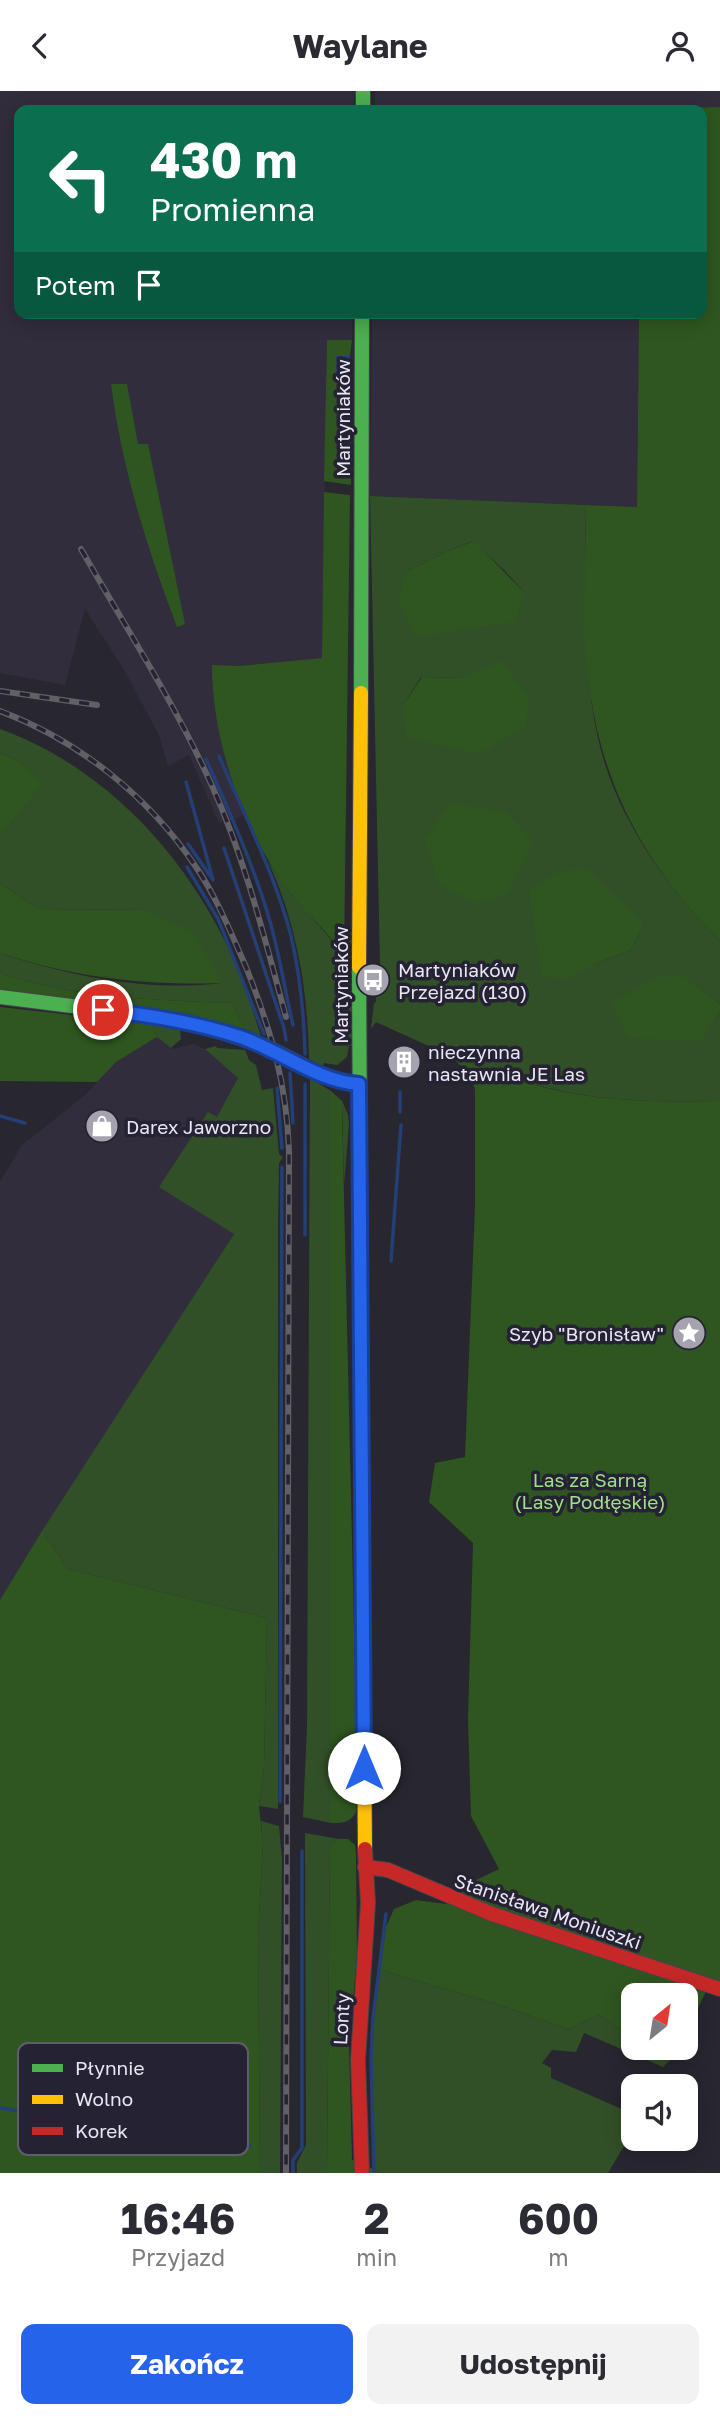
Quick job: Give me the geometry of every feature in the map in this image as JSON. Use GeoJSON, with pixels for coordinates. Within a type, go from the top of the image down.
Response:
{"type":"FeatureCollection","features":[{"type":"Feature","properties":{"kind":"main road","name":"Martyniaków"},"geometry":{"type":"LineString","coordinates":[[362,319],[359,1084],[365,1867]]}},
{"type":"Feature","properties":{"kind":"main road"},"geometry":{"type":"LineString","coordinates":[[0,997],[29,1003],[155,1016],[201,1026],[251,1041],[340,1083],[359,1084]]}},
{"type":"Feature","properties":{"kind":"main road","name":"Stanisława Moniuszki"},"geometry":{"type":"LineString","coordinates":[[365,1867],[388,1870],[492,1915],[720,1989]]}},
{"type":"Feature","properties":{"kind":"main road","name":"Lonty"},"geometry":{"type":"LineString","coordinates":[[362,2173],[358,2060],[368,1903],[365,1867]]}},
{"type":"Feature","properties":{"kind":"shaded area"},"geometry":{"type":"Polygon","coordinates":[[[0,91],[354,91],[354,105],[14,105],[14,319],[353,319],[352,340],[327,341],[322,658],[212,666],[229,767],[245,814],[219,823],[189,755],[168,766],[159,735],[124,670],[85,609],[65,685],[0,673],[0,91]]]}},
{"type":"Feature","properties":{"kind":"shaded area"},"geometry":{"type":"Polygon","coordinates":[[[375,91],[720,91],[720,107],[375,105],[375,91]]]}},
{"type":"Feature","properties":{"kind":"shaded area"},"geometry":{"type":"Polygon","coordinates":[[[372,319],[639,319],[637,507],[370,496],[372,319]]]}},
{"type":"Feature","properties":{"kind":"shaded area"},"geometry":{"type":"Polygon","coordinates":[[[157,1037],[173,1049],[193,1044],[205,1049],[238,1077],[266,1146],[283,1157],[0,1600],[0,1182],[22,1145],[85,1095],[116,1062],[157,1037]]]}},
{"type":"Feature","properties":{"kind":"green space"},"geometry":{"type":"Polygon","coordinates":[[[707,107],[720,107],[720,941],[659,869],[636,832],[618,793],[603,753],[593,711],[584,617],[586,505],[637,507],[639,319],[707,319],[707,107]]]}},
{"type":"Feature","properties":{"kind":"green space"},"geometry":{"type":"Polygon","coordinates":[[[327,340],[352,340],[350,356],[336,357],[336,372],[350,372],[351,485],[324,481],[327,340]]]}},
{"type":"Feature","properties":{"kind":"green space"},"geometry":{"type":"Polygon","coordinates":[[[111,384],[127,384],[138,444],[148,444],[185,624],[177,627],[137,508],[122,447],[111,384]]]}},
{"type":"Feature","properties":{"kind":"green space"},"geometry":{"type":"Polygon","coordinates":[[[324,492],[350,495],[344,956],[292,895],[259,844],[234,786],[213,695],[212,665],[239,666],[322,658],[324,492]]]}},
{"type":"Feature","properties":{"kind":"green space"},"geometry":{"type":"Polygon","coordinates":[[[370,496],[586,505],[586,651],[598,738],[617,795],[645,848],[680,897],[720,941],[720,1004],[682,976],[700,1041],[720,1011],[720,1101],[623,1100],[566,1092],[493,1072],[376,1022],[371,1029],[376,1002],[375,976],[377,981],[380,965],[370,496]],[[473,541],[408,571],[525,593],[506,572],[473,541]],[[421,677],[403,705],[462,678],[421,677]],[[644,925],[594,964],[631,950],[644,925]]]}},
{"type":"Feature","properties":{"kind":"green space"},"geometry":{"type":"Polygon","coordinates":[[[474,541],[525,593],[514,622],[415,637],[398,598],[408,571],[474,541]]]}},
{"type":"Feature","properties":{"kind":"green space"},"geometry":{"type":"Polygon","coordinates":[[[501,661],[529,697],[525,727],[479,754],[407,738],[403,705],[422,677],[462,678],[501,661]]]}},
{"type":"Feature","properties":{"kind":"green space"},"geometry":{"type":"Polygon","coordinates":[[[0,729],[74,766],[138,819],[166,850],[191,883],[232,956],[261,1036],[245,1029],[232,1003],[85,993],[0,973],[0,953],[53,969],[137,984],[221,983],[145,910],[38,909],[0,883],[0,836],[42,783],[17,760],[0,753],[0,729]]]}},
{"type":"Feature","properties":{"kind":"green space"},"geometry":{"type":"Polygon","coordinates":[[[0,753],[17,760],[43,783],[0,836],[0,753]]]}},
{"type":"Feature","properties":{"kind":"green space"},"geometry":{"type":"Polygon","coordinates":[[[449,803],[506,812],[533,842],[508,892],[478,904],[440,885],[425,840],[449,803]]]}},
{"type":"Feature","properties":{"kind":"green space"},"geometry":{"type":"Polygon","coordinates":[[[268,861],[291,894],[344,954],[345,932],[354,932],[352,1045],[349,1046],[347,1057],[337,1065],[324,1063],[323,1066],[309,1059],[299,958],[286,909],[268,861]]]}},
{"type":"Feature","properties":{"kind":"green space"},"geometry":{"type":"Polygon","coordinates":[[[586,868],[644,925],[631,950],[594,964],[567,979],[542,976],[529,890],[558,872],[586,868]]]}},
{"type":"Feature","properties":{"kind":"green space"},"geometry":{"type":"Polygon","coordinates":[[[0,883],[38,909],[145,910],[194,933],[221,983],[165,983],[109,978],[55,968],[0,953],[0,883]]]}},
{"type":"Feature","properties":{"kind":"green space"},"geometry":{"type":"Polygon","coordinates":[[[0,973],[85,993],[232,1003],[245,1029],[154,1011],[0,989],[0,973]]]}},
{"type":"Feature","properties":{"kind":"green space"},"geometry":{"type":"Polygon","coordinates":[[[683,976],[720,1004],[720,1011],[701,1041],[628,1038],[612,1003],[657,977],[683,976]]]}},
{"type":"Feature","properties":{"kind":"green space"},"geometry":{"type":"Polygon","coordinates":[[[0,1007],[152,1024],[157,1037],[116,1062],[97,1082],[0,1081],[0,1007]]]}},
{"type":"Feature","properties":{"kind":"green space"},"geometry":{"type":"Polygon","coordinates":[[[152,1024],[180,1029],[181,1039],[171,1048],[157,1037],[152,1024]]]}},
{"type":"Feature","properties":{"kind":"green space"},"geometry":{"type":"Polygon","coordinates":[[[216,1046],[245,1050],[249,1060],[256,1065],[262,1090],[273,1088],[279,1154],[283,1157],[279,1163],[278,1227],[278,1809],[259,1806],[264,1766],[267,1618],[68,1569],[42,1531],[234,1234],[159,1187],[208,1112],[217,1117],[238,1078],[205,1049],[216,1046]]]}},
{"type":"Feature","properties":{"kind":"green space","name":"Las za Sarną (Lasy Podłęskie)"},"geometry":{"type":"Polygon","coordinates":[[[447,1054],[490,1071],[565,1092],[623,1100],[720,1101],[720,1983],[711,1981],[698,2008],[698,1983],[621,1983],[621,2029],[599,2015],[568,2029],[497,2004],[380,1970],[386,1927],[394,1909],[416,1900],[446,1904],[474,1881],[499,1869],[471,1816],[468,1720],[473,1543],[429,1502],[435,1463],[465,1457],[475,1206],[475,1090],[471,1074],[447,1054]]]}},
{"type":"Feature","properties":{"kind":"green space"},"geometry":{"type":"Polygon","coordinates":[[[310,1078],[331,1091],[331,1823],[303,1817],[307,1726],[310,1078]]]}},
{"type":"Feature","properties":{"kind":"green space"},"geometry":{"type":"Polygon","coordinates":[[[331,1091],[342,1101],[357,1755],[356,1812],[346,1822],[339,1823],[331,1823],[331,1091]]]}},
{"type":"Feature","properties":{"kind":"green space"},"geometry":{"type":"Polygon","coordinates":[[[342,1101],[349,1124],[344,1185],[342,1101]]]}},
{"type":"Feature","properties":{"kind":"green space"},"geometry":{"type":"Polygon","coordinates":[[[42,1531],[68,1569],[267,1618],[264,1766],[259,1806],[263,1843],[258,1937],[260,2173],[0,2173],[0,1600],[42,1531]]]}},
{"type":"Feature","properties":{"kind":"green space"},"geometry":{"type":"Polygon","coordinates":[[[261,1821],[279,1826],[282,1859],[280,2173],[260,2173],[258,1937],[263,1843],[261,1821]]]}},
{"type":"Feature","properties":{"kind":"green space"},"geometry":{"type":"Polygon","coordinates":[[[305,1833],[339,1839],[330,1844],[327,2173],[297,2173],[297,2163],[306,2145],[305,1833]]]}},
{"type":"Feature","properties":{"kind":"green space"},"geometry":{"type":"Polygon","coordinates":[[[339,1839],[348,1839],[355,1845],[356,1854],[357,1956],[349,2045],[352,2160],[383,2173],[327,2173],[330,1844],[339,1839]]]}},
{"type":"Feature","properties":{"kind":"green space"},"geometry":{"type":"Polygon","coordinates":[[[380,1970],[497,2004],[568,2029],[599,2015],[621,2029],[621,2049],[584,2033],[576,2052],[552,2050],[542,2063],[551,2068],[551,2078],[621,2109],[621,2151],[608,2173],[383,2173],[374,2169],[371,2057],[380,1970]]]}},
{"type":"Feature","properties":{"kind":"green space"},"geometry":{"type":"Polygon","coordinates":[[[647,2060],[670,2060],[663,2067],[647,2060]]]}},
{"type":"Feature","properties":{"kind":"water"},"geometry":{"type":"Polygon","coordinates":[[[336,356],[350,356],[350,372],[336,372],[336,356]]]}},
{"type":"Feature","properties":{"kind":"waterway"},"geometry":{"type":"LineString","coordinates":[[219,756],[268,867],[291,936],[303,1009],[305,1054]]}},
{"type":"Feature","properties":{"kind":"waterway"},"geometry":{"type":"LineString","coordinates":[[206,759],[242,841],[265,904],[293,1025]]}},
{"type":"Feature","properties":{"kind":"waterway"},"geometry":{"type":"LineString","coordinates":[[186,782],[213,880],[188,844]]}},
{"type":"Feature","properties":{"kind":"waterway"},"geometry":{"type":"LineString","coordinates":[[224,848],[286,1040]]}},
{"type":"Feature","properties":{"kind":"waterway"},"geometry":{"type":"LineString","coordinates":[[187,867],[218,919],[264,1034]]}},
{"type":"Feature","properties":{"kind":"waterway"},"geometry":{"type":"LineString","coordinates":[[290,1073],[293,1123]]}},
{"type":"Feature","properties":{"kind":"waterway"},"geometry":{"type":"LineString","coordinates":[[305,1084],[305,1235]]}},
{"type":"Feature","properties":{"kind":"waterway"},"geometry":{"type":"LineString","coordinates":[[277,1088],[282,1148]]}},
{"type":"Feature","properties":{"kind":"waterway"},"geometry":{"type":"LineString","coordinates":[[400,1092],[400,1112]]}},
{"type":"Feature","properties":{"kind":"waterway"},"geometry":{"type":"LineString","coordinates":[[0,1116],[25,1123]]}},
{"type":"Feature","properties":{"kind":"waterway"},"geometry":{"type":"LineString","coordinates":[[391,1261],[401,1125]]}},
{"type":"Feature","properties":{"kind":"waterway"},"geometry":{"type":"LineString","coordinates":[[280,1802],[282,1167]]}},
{"type":"Feature","properties":{"kind":"waterway"},"geometry":{"type":"LineString","coordinates":[[293,2173],[293,2160],[302,2148],[302,1851]]}},
{"type":"Feature","properties":{"kind":"waterway"},"geometry":{"type":"LineString","coordinates":[[374,2173],[371,2057],[386,1914]]}},
{"type":"Feature","properties":{"kind":"waterway"},"geometry":{"type":"LineString","coordinates":[[0,2108],[18,2111]]}},
{"type":"Feature","properties":{"kind":"railway"},"geometry":{"type":"LineString","coordinates":[[81,549],[167,697],[213,788],[245,873],[286,1017]]}},
{"type":"Feature","properties":{"kind":"railway"},"geometry":{"type":"LineString","coordinates":[[0,691],[97,705]]}},
{"type":"Feature","properties":{"kind":"railway"},"geometry":{"type":"LineString","coordinates":[[0,711],[58,738],[85,755],[134,795],[177,841],[211,891],[246,967],[270,1035],[281,1080],[289,1152],[286,2173]]}},
{"type":"Feature","properties":{"kind":"traffic: fast"},"geometry":{"type":"LineString","coordinates":[[363,91],[363,105]]}},
{"type":"Feature","properties":{"kind":"traffic: fast"},"geometry":{"type":"LineString","coordinates":[[361,693],[362,319]]}},
{"type":"Feature","properties":{"kind":"traffic: fast"},"geometry":{"type":"LineString","coordinates":[[359,967],[362,1507]]}},
{"type":"Feature","properties":{"kind":"traffic: fast"},"geometry":{"type":"LineString","coordinates":[[0,997],[151,1016],[200,1025],[267,1047],[326,1077],[359,1084]]}},
{"type":"Feature","properties":{"kind":"traffic: slow"},"geometry":{"type":"LineString","coordinates":[[359,967],[361,693]]}},
{"type":"Feature","properties":{"kind":"traffic: slow"},"geometry":{"type":"LineString","coordinates":[[362,1507],[365,1849]]}},
{"type":"Feature","properties":{"kind":"traffic: jam"},"geometry":{"type":"LineString","coordinates":[[362,2173],[358,2060],[368,1903],[365,1849]]}},
{"type":"Feature","properties":{"kind":"traffic: jam"},"geometry":{"type":"LineString","coordinates":[[365,1867],[388,1870],[492,1914],[720,1989]]}},
{"type":"Feature","properties":{"kind":"place","name":"Martyniaków Przejazd (130)"},"geometry":{"type":"Point","coordinates":[373,980]}},
{"type":"Feature","properties":{"kind":"place","name":"nieczynna nastawnia JE Las"},"geometry":{"type":"Point","coordinates":[404,1062]}},
{"type":"Feature","properties":{"kind":"place","name":"Darex Jaworzno"},"geometry":{"type":"Point","coordinates":[102,1126]}},
{"type":"Feature","properties":{"kind":"place","name":"Szyb \"Bronisław\""},"geometry":{"type":"Point","coordinates":[689,1333]}},
{"type":"Feature","properties":{"kind":"route"},"geometry":{"type":"LineString","coordinates":[[103,1010],[173,1019],[240,1037],[340,1083],[359,1084],[364,1768]]}}]}
